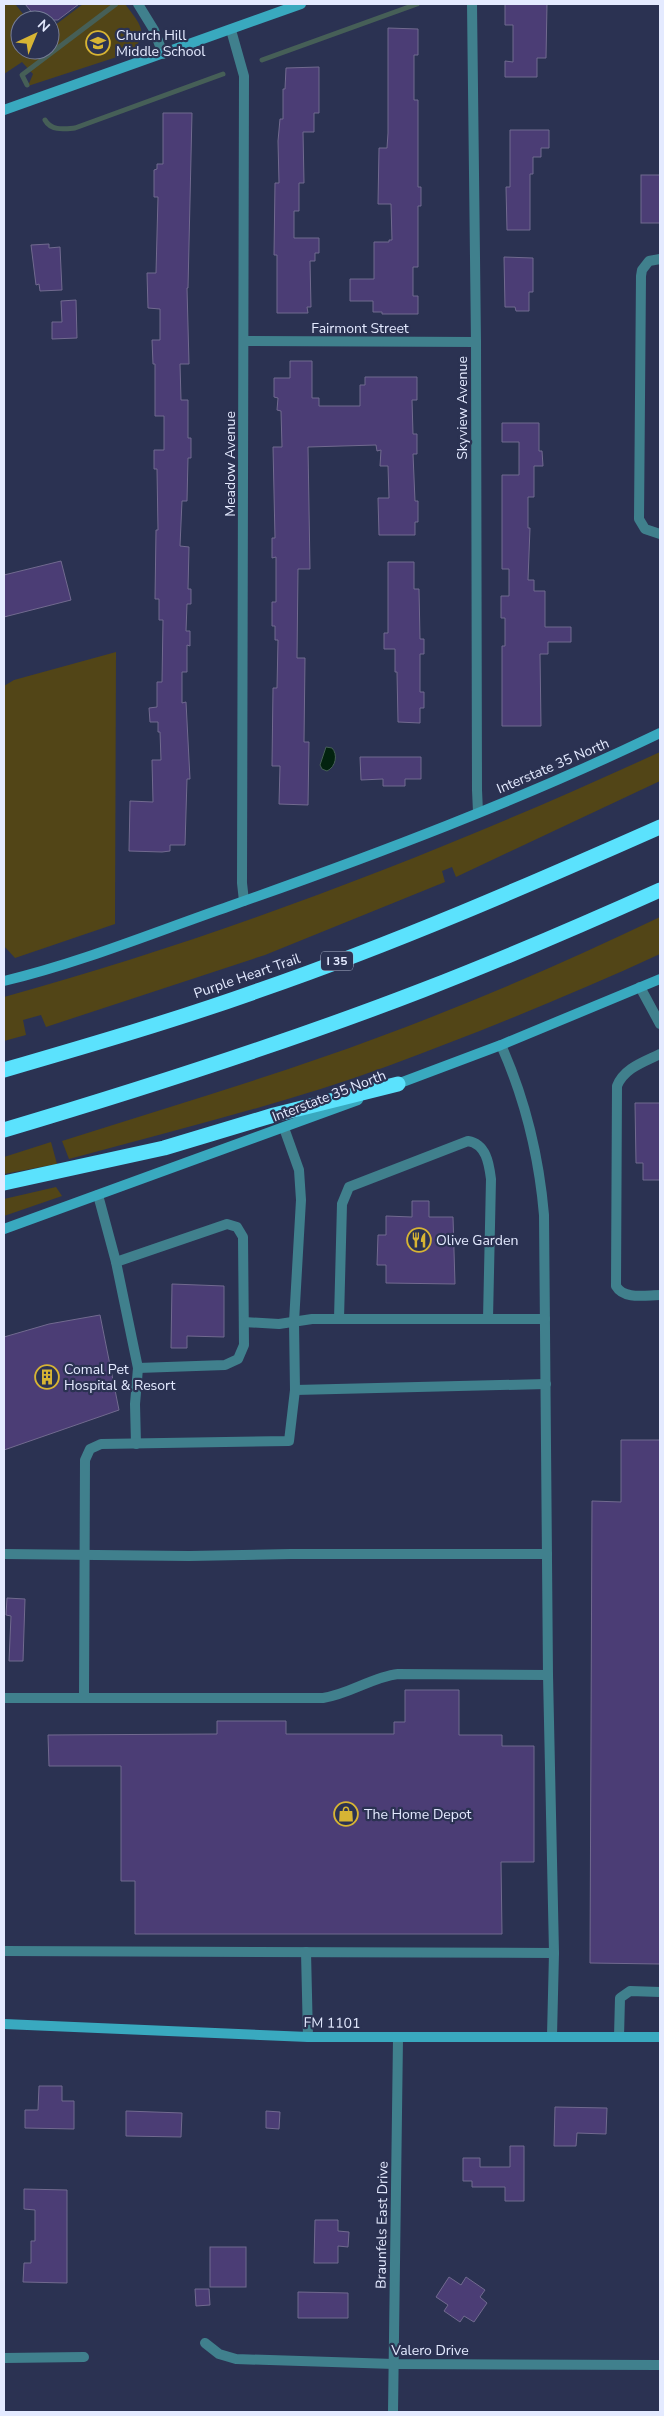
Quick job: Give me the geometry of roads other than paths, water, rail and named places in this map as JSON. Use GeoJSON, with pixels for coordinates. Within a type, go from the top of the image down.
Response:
{"type":"FeatureCollection","features":[{"type":"Feature","properties":{"kind":"highway","name":"Purple Heart Trail"},"geometry":{"type":"LineString","coordinates":[[4,1070],[146,1028],[262,990],[539,880],[660,827]]}},
{"type":"Feature","properties":{"kind":"highway"},"geometry":{"type":"LineString","coordinates":[[4,1130],[112,1098],[263,1049],[423,990],[660,890]]}},
{"type":"Feature","properties":{"kind":"highway"},"geometry":{"type":"LineString","coordinates":[[4,1183],[164,1148],[274,1115],[398,1084]]}},
{"type":"Feature","properties":{"kind":"main road"},"geometry":{"type":"LineString","coordinates":[[4,110],[300,4]]}},
{"type":"Feature","properties":{"kind":"main road","name":"Interstate 35 North"},"geometry":{"type":"LineString","coordinates":[[4,981],[115,947],[301,882],[478,812],[618,753],[660,733]]}},
{"type":"Feature","properties":{"kind":"main road","name":"Interstate 35 North"},"geometry":{"type":"LineString","coordinates":[[4,1229],[284,1128],[501,1045],[660,979]]}},
{"type":"Feature","properties":{"kind":"main road","name":"FM 1101"},"geometry":{"type":"LineString","coordinates":[[4,2024],[308,2037],[660,2037]]}},
{"type":"Feature","properties":{"kind":"street"},"geometry":{"type":"LineString","coordinates":[[138,4],[152,25],[163,54]]}},
{"type":"Feature","properties":{"kind":"street","name":"Skyview Avenue"},"geometry":{"type":"LineString","coordinates":[[472,4],[476,342],[476,790],[478,812]]}},
{"type":"Feature","properties":{"kind":"street","name":"Meadow Avenue"},"geometry":{"type":"LineString","coordinates":[[231,30],[244,76],[245,341],[242,883],[244,901]]}},
{"type":"Feature","properties":{"kind":"street"},"geometry":{"type":"LineString","coordinates":[[660,259],[649,261],[642,270],[641,276],[639,509],[641,525],[650,533],[660,534]]}},
{"type":"Feature","properties":{"kind":"street","name":"Fairmont Street"},"geometry":{"type":"LineString","coordinates":[[245,341],[476,342]]}},
{"type":"Feature","properties":{"kind":"street"},"geometry":{"type":"LineString","coordinates":[[640,988],[660,1024]]}},
{"type":"Feature","properties":{"kind":"street"},"geometry":{"type":"LineString","coordinates":[[501,1045],[513,1072],[525,1108],[542,1193],[546,1384],[548,1675],[554,1953],[552,2036]]}},
{"type":"Feature","properties":{"kind":"street"},"geometry":{"type":"LineString","coordinates":[[660,1054],[630,1070],[620,1080],[616,1094],[616,1286],[619,1291],[628,1295],[660,1295]]}},
{"type":"Feature","properties":{"kind":"street"},"geometry":{"type":"LineString","coordinates":[[84,1698],[87,1454],[95,1445],[101,1444],[289,1441],[295,1390],[294,1322],[301,1186],[295,1155],[284,1128]]}},
{"type":"Feature","properties":{"kind":"street"},"geometry":{"type":"LineString","coordinates":[[339,1319],[342,1204],[349,1188],[468,1141],[482,1147],[491,1179],[488,1319]]}},
{"type":"Feature","properties":{"kind":"street"},"geometry":{"type":"LineString","coordinates":[[98,1195],[116,1262],[138,1368],[135,1404],[136,1444]]}},
{"type":"Feature","properties":{"kind":"street"},"geometry":{"type":"LineString","coordinates":[[116,1262],[223,1225],[234,1225],[240,1230],[244,1241],[244,1350],[238,1359],[230,1364],[138,1368]]}},
{"type":"Feature","properties":{"kind":"street"},"geometry":{"type":"LineString","coordinates":[[244,1322],[279,1324],[339,1319],[545,1319]]}},
{"type":"Feature","properties":{"kind":"street"},"geometry":{"type":"LineString","coordinates":[[295,1390],[546,1384]]}},
{"type":"Feature","properties":{"kind":"street"},"geometry":{"type":"LineString","coordinates":[[4,1554],[189,1556],[547,1554]]}},
{"type":"Feature","properties":{"kind":"street"},"geometry":{"type":"LineString","coordinates":[[4,1698],[323,1698],[345,1694],[377,1679],[398,1674],[548,1675]]}},
{"type":"Feature","properties":{"kind":"street"},"geometry":{"type":"LineString","coordinates":[[4,1951],[554,1953]]}},
{"type":"Feature","properties":{"kind":"street"},"geometry":{"type":"LineString","coordinates":[[306,1952],[308,2037]]}},
{"type":"Feature","properties":{"kind":"street"},"geometry":{"type":"LineString","coordinates":[[619,2037],[620,1998],[630,1991],[660,1992]]}},
{"type":"Feature","properties":{"kind":"street","name":"Braunfels East Drive"},"geometry":{"type":"LineString","coordinates":[[393,2412],[398,2038]]}},
{"type":"Feature","properties":{"kind":"street","name":"Valero Drive"},"geometry":{"type":"LineString","coordinates":[[205,2343],[219,2354],[236,2359],[394,2364],[660,2365]]}},
{"type":"Feature","properties":{"kind":"street"},"geometry":{"type":"LineString","coordinates":[[4,2358],[84,2357]]}},
{"type":"Feature","properties":{"kind":"waterway"},"geometry":{"type":"LineString","coordinates":[[27,85],[22,75],[116,4]]}},
{"type":"Feature","properties":{"kind":"waterway"},"geometry":{"type":"LineString","coordinates":[[262,60],[417,4]]}},
{"type":"Feature","properties":{"kind":"waterway"},"geometry":{"type":"LineString","coordinates":[[45,120],[54,128],[75,128],[223,74]]}},
{"type":"Feature","properties":{"kind":"place","name":"Church Hill Middle School"},"geometry":{"type":"Point","coordinates":[98,43]}},
{"type":"Feature","properties":{"kind":"place","name":"Olive Garden"},"geometry":{"type":"Point","coordinates":[419,1240]}},
{"type":"Feature","properties":{"kind":"place","name":"Comal Pet Hospital & Resort"},"geometry":{"type":"Point","coordinates":[47,1377]}},
{"type":"Feature","properties":{"kind":"place","name":"The Home Depot"},"geometry":{"type":"Point","coordinates":[346,1814]}}]}
